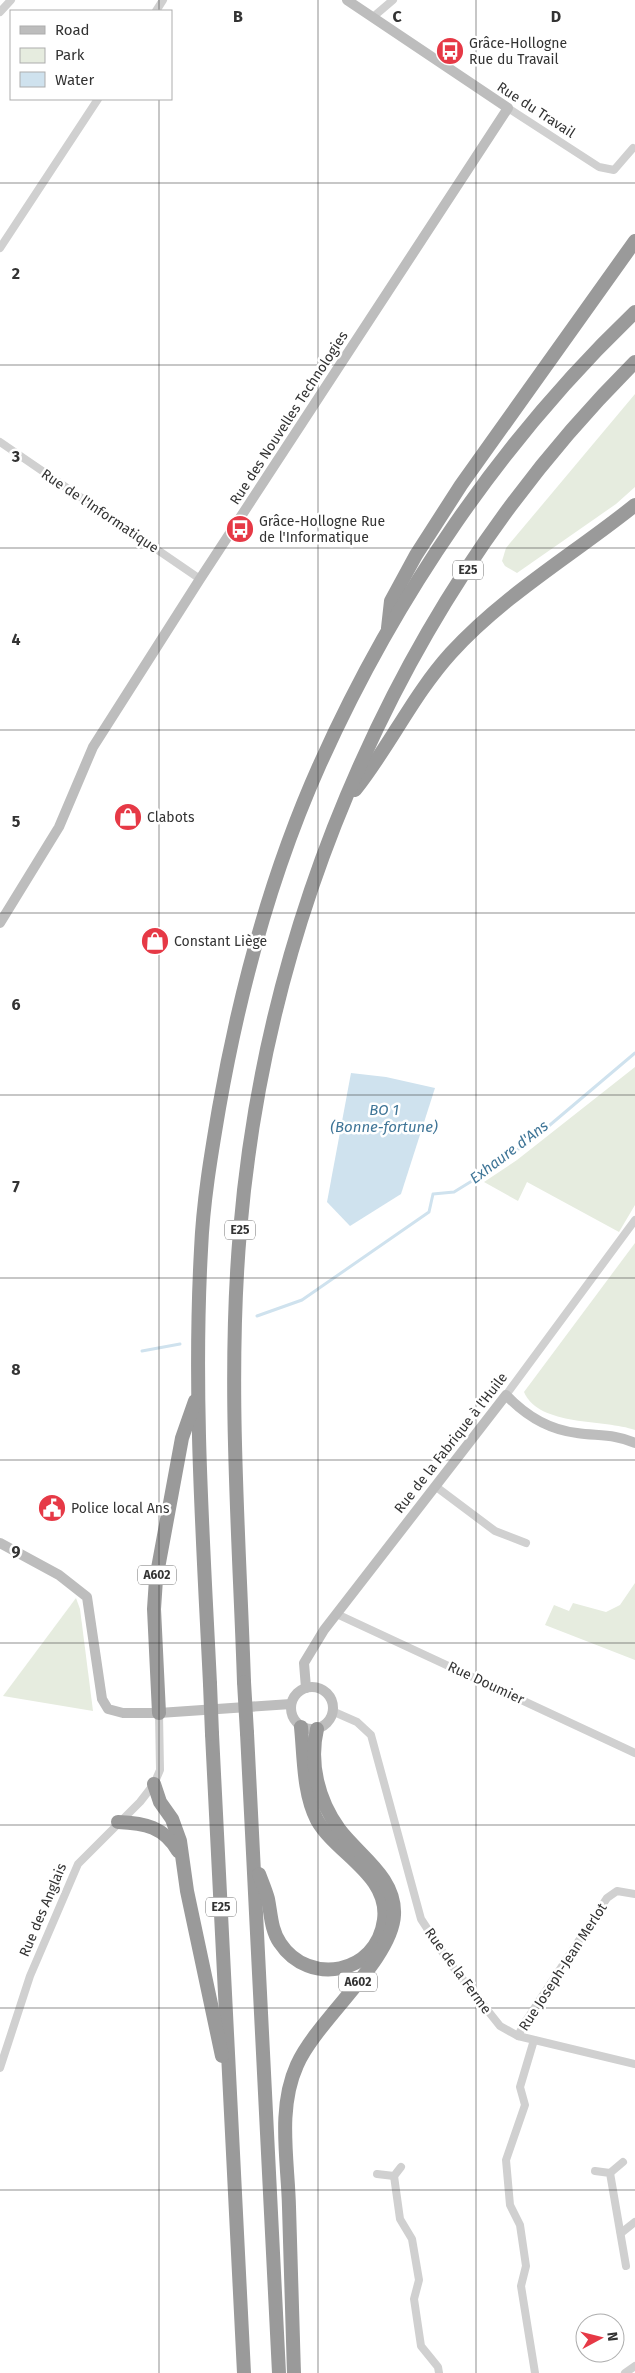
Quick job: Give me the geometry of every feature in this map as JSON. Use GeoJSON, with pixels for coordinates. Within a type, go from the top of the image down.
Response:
{"type":"FeatureCollection","features":[{"type":"Feature","properties":{"kind":"highway"},"geometry":{"type":"LineString","coordinates":[[387,634],[391,601],[416,556],[462,485],[635,241]]}},
{"type":"Feature","properties":{"kind":"highway","name":"E25"},"geometry":{"type":"LineString","coordinates":[[244,2373],[212,1734],[198,1392],[201,1246],[210,1157],[238,1008],[282,862],[319,766],[387,634],[458,520],[510,451],[558,391],[635,312]]}},
{"type":"Feature","properties":{"kind":"highway","name":"E25"},"geometry":{"type":"LineString","coordinates":[[279,2373],[244,1682],[234,1383],[235,1297],[248,1150],[261,1070],[286,970],[313,885],[362,760],[409,667],[455,590],[498,526],[549,459],[604,394],[635,362]]}},
{"type":"Feature","properties":{"kind":"highway"},"geometry":{"type":"LineString","coordinates":[[344,804],[372,769],[416,698],[452,652],[511,597],[635,505]]}},
{"type":"Feature","properties":{"kind":"highway","name":"A602"},"geometry":{"type":"LineString","coordinates":[[159,1713],[154,1609],[156,1579],[182,1438],[198,1392]]}},
{"type":"Feature","properties":{"kind":"highway","name":"A602"},"geometry":{"type":"LineString","coordinates":[[254,1862],[268,1897],[273,1927],[279,1942],[293,1958],[306,1966],[322,1970],[335,1970],[360,1960],[371,1950],[384,1920],[383,1902],[374,1881],[332,1840],[317,1820],[310,1803],[301,1727]]}},
{"type":"Feature","properties":{"kind":"highway","name":"A602"},"geometry":{"type":"LineString","coordinates":[[294,2373],[286,2127],[290,2086],[297,2065],[308,2046],[370,1967],[391,1930],[394,1915],[389,1887],[379,1872],[340,1829],[321,1795],[315,1759],[314,1741],[317,1729]]}},
{"type":"Feature","properties":{"kind":"highway"},"geometry":{"type":"LineString","coordinates":[[154,1784],[160,1802],[172,1819],[180,1841],[216,2035],[229,2080]]}},
{"type":"Feature","properties":{"kind":"highway"},"geometry":{"type":"LineString","coordinates":[[118,1822],[142,1823],[163,1831],[172,1841],[182,1858]]}},
{"type":"Feature","properties":{"kind":"highway","name":"A602"},"geometry":{"type":"LineString","coordinates":[[269,2164],[289,2249]]}},
{"type":"Feature","properties":{"kind":"street"},"geometry":{"type":"LineString","coordinates":[[0,12],[11,0]]}},
{"type":"Feature","properties":{"kind":"street","name":"Rue du Travail"},"geometry":{"type":"LineString","coordinates":[[347,0],[599,167],[614,170],[634,148]]}},
{"type":"Feature","properties":{"kind":"street"},"geometry":{"type":"LineString","coordinates":[[374,17],[393,0]]}},
{"type":"Feature","properties":{"kind":"street"},"geometry":{"type":"LineString","coordinates":[[0,248],[97,100]]}},
{"type":"Feature","properties":{"kind":"street","name":"Rue des Nouvelles Technologies"},"geometry":{"type":"LineString","coordinates":[[0,923],[59,827],[93,747],[200,579],[508,108]]}},
{"type":"Feature","properties":{"kind":"street","name":"Rue de l'Informatique"},"geometry":{"type":"LineString","coordinates":[[0,442],[200,579]]}},
{"type":"Feature","properties":{"kind":"street","name":"Rue de la Fabrique à l'Huile"},"geometry":{"type":"LineString","coordinates":[[306,1688],[304,1663],[337,1614],[506,1395],[635,1220]]}},
{"type":"Feature","properties":{"kind":"street"},"geometry":{"type":"LineString","coordinates":[[506,1395],[528,1415],[555,1428],[576,1434],[614,1436],[635,1443]]}},
{"type":"Feature","properties":{"kind":"street"},"geometry":{"type":"LineString","coordinates":[[435,1486],[495,1531],[526,1543]]}},
{"type":"Feature","properties":{"kind":"street"},"geometry":{"type":"LineString","coordinates":[[0,1543],[59,1575],[87,1597],[102,1699],[108,1709],[123,1713],[159,1713],[292,1704]]}},
{"type":"Feature","properties":{"kind":"street","name":"Rue Doumier"},"geometry":{"type":"LineString","coordinates":[[337,1614],[635,1753]]}},
{"type":"Feature","properties":{"kind":"street"},"geometry":{"type":"LineString","coordinates":[[306,1688],[318,1688],[330,1697],[332,1711],[329,1720],[317,1729],[301,1727],[293,1718],[292,1704],[294,1696],[306,1688]]}},
{"type":"Feature","properties":{"kind":"street","name":"Rue de la Ferme"},"geometry":{"type":"LineString","coordinates":[[332,1711],[357,1722],[371,1735],[421,1919],[449,1962],[500,2026],[518,2036],[635,2064]]}},
{"type":"Feature","properties":{"kind":"street","name":"Rue des Anglais"},"geometry":{"type":"LineString","coordinates":[[0,2068],[30,1976],[78,1864],[140,1802],[154,1784],[160,1770],[159,1713]]}},
{"type":"Feature","properties":{"kind":"street","name":"Rue Joseph-Jean Merlot"},"geometry":{"type":"LineString","coordinates":[[518,2036],[607,1898],[617,1891],[635,1894]]}},
{"type":"Feature","properties":{"kind":"street"},"geometry":{"type":"LineString","coordinates":[[534,2040],[520,2087],[525,2105],[506,2160],[510,2205],[520,2225],[526,2266],[521,2286],[535,2373]]}},
{"type":"Feature","properties":{"kind":"street"},"geometry":{"type":"LineString","coordinates":[[610,2173],[622,2162]]}},
{"type":"Feature","properties":{"kind":"street"},"geometry":{"type":"LineString","coordinates":[[401,2167],[394,2176],[400,2219],[412,2239],[419,2280],[414,2298],[421,2346],[438,2367],[439,2373]]}},
{"type":"Feature","properties":{"kind":"street"},"geometry":{"type":"LineString","coordinates":[[595,2171],[610,2173]]}},
{"type":"Feature","properties":{"kind":"street"},"geometry":{"type":"LineString","coordinates":[[610,2173],[626,2266]]}},
{"type":"Feature","properties":{"kind":"street"},"geometry":{"type":"LineString","coordinates":[[377,2174],[394,2176]]}},
{"type":"Feature","properties":{"kind":"street"},"geometry":{"type":"LineString","coordinates":[[621,2233],[635,2222]]}},
{"type":"Feature","properties":{"kind":"street"},"geometry":{"type":"LineString","coordinates":[[625,2373],[635,2366]]}},
{"type":"Feature","properties":{"kind":"green space"},"geometry":{"type":"Polygon","coordinates":[[[635,394],[635,487],[616,504],[517,573],[505,566],[502,561],[506,548],[635,394]]]}},
{"type":"Feature","properties":{"kind":"green space"},"geometry":{"type":"Polygon","coordinates":[[[635,1067],[635,1205],[619,1232],[527,1182],[518,1201],[484,1182],[517,1160],[635,1067]]]}},
{"type":"Feature","properties":{"kind":"green space"},"geometry":{"type":"Polygon","coordinates":[[[635,1243],[635,1430],[558,1417],[543,1411],[532,1403],[524,1392],[635,1243]]]}},
{"type":"Feature","properties":{"kind":"green space"},"geometry":{"type":"Polygon","coordinates":[[[635,1583],[635,1660],[545,1625],[554,1605],[569,1611],[573,1603],[606,1612],[620,1605],[635,1583]]]}},
{"type":"Feature","properties":{"kind":"green space"},"geometry":{"type":"Polygon","coordinates":[[[76,1598],[80,1609],[93,1711],[3,1696],[76,1598]]]}},
{"type":"Feature","properties":{"kind":"water","name":"BO 1 (Bonne-fortune)"},"geometry":{"type":"Polygon","coordinates":[[[351,1073],[386,1077],[435,1088],[401,1194],[350,1226],[327,1202],[351,1073]]]}},
{"type":"Feature","properties":{"kind":"waterway","name":"Exhaure d'Ans"},"geometry":{"type":"LineString","coordinates":[[257,1316],[302,1300],[429,1212],[433,1194],[454,1192],[493,1168],[544,1130],[635,1053]]}},
{"type":"Feature","properties":{"kind":"waterway","name":"Exhaure d'Ans"},"geometry":{"type":"LineString","coordinates":[[142,1351],[180,1344]]}},
{"type":"Feature","properties":{"kind":"place","name":"Grâce-Hollogne Rue du Travail"},"geometry":{"type":"Point","coordinates":[450,51]}},
{"type":"Feature","properties":{"kind":"place","name":"Grâce-Hollogne Rue de l'Informatique"},"geometry":{"type":"Point","coordinates":[240,529]}},
{"type":"Feature","properties":{"kind":"place","name":"Clabots"},"geometry":{"type":"Point","coordinates":[128,817]}},
{"type":"Feature","properties":{"kind":"place","name":"Constant Liège"},"geometry":{"type":"Point","coordinates":[155,941]}},
{"type":"Feature","properties":{"kind":"place","name":"Police local Ans"},"geometry":{"type":"Point","coordinates":[52,1508]}}]}
